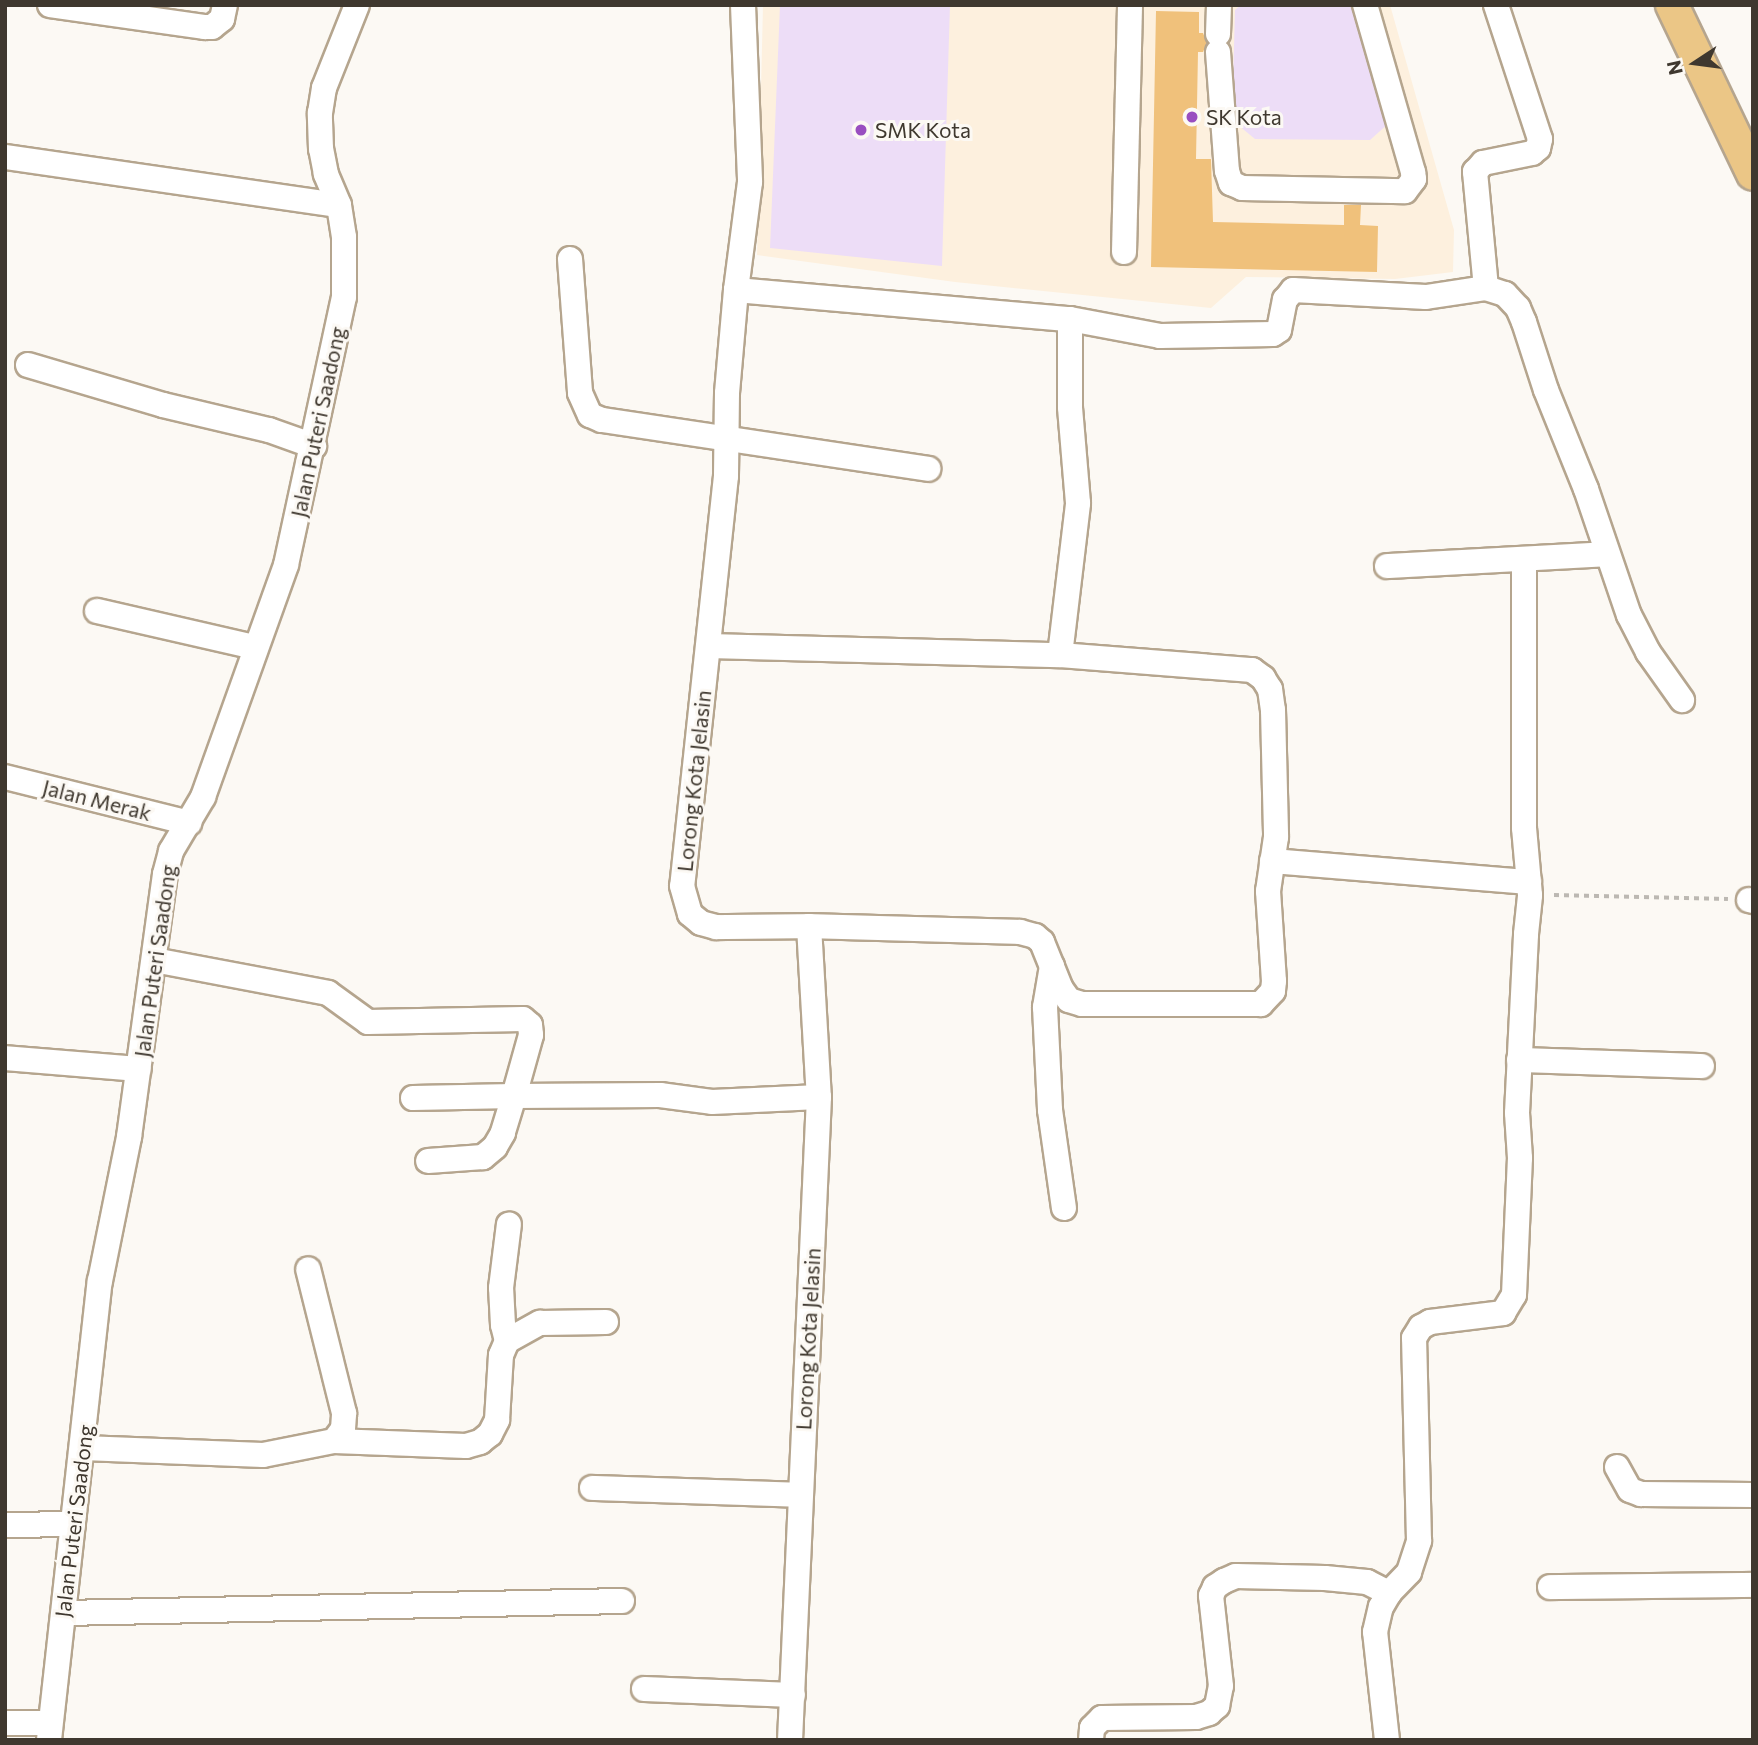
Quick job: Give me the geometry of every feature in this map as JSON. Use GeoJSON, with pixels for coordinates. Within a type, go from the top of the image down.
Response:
{"type":"FeatureCollection","features":[{"type":"Feature","properties":{"kind":"main road"},"geometry":{"type":"LineString","coordinates":[[1672,5],[1753,174]]}},
{"type":"Feature","properties":{"kind":"street"},"geometry":{"type":"LineString","coordinates":[[50,5],[133,11],[212,27],[222,19],[225,5]]}},
{"type":"Feature","properties":{"kind":"street","name":"Jalan Puteri Saadong"},"geometry":{"type":"LineString","coordinates":[[49,1731],[100,1281],[127,1147],[165,874],[171,850],[203,797],[254,647],[286,565],[314,446],[344,297],[347,266],[339,205],[326,174],[321,149],[320,113],[324,88],[357,5]]}},
{"type":"Feature","properties":{"kind":"street","name":"Lorong Kota Jelasin"},"geometry":{"type":"LineString","coordinates":[[743,5],[750,182],[736,290],[726,476],[682,886],[690,914],[701,923],[716,927],[809,926],[819,1097],[790,1740]]}},
{"type":"Feature","properties":{"kind":"street"},"geometry":{"type":"LineString","coordinates":[[1124,252],[1130,5]]}},
{"type":"Feature","properties":{"kind":"street"},"geometry":{"type":"LineString","coordinates":[[1219,5],[1218,43],[1227,171],[1231,183],[1242,188],[1405,191],[1413,179],[1413,172],[1365,5]]}},
{"type":"Feature","properties":{"kind":"street"},"geometry":{"type":"LineString","coordinates":[[1486,288],[1475,172],[1483,163],[1532,153],[1538,148],[1540,139],[1496,5]]}},
{"type":"Feature","properties":{"kind":"street"},"geometry":{"type":"LineString","coordinates":[[5,157],[339,205]]}},
{"type":"Feature","properties":{"kind":"street"},"geometry":{"type":"LineString","coordinates":[[570,259],[580,393],[590,415],[602,420],[928,469]]}},
{"type":"Feature","properties":{"kind":"street"},"geometry":{"type":"LineString","coordinates":[[736,290],[1070,318],[1160,335],[1267,336],[1279,330],[1285,300],[1293,290],[1426,297],[1486,288],[1504,294],[1518,308],[1546,390],[1586,489],[1629,615],[1648,652],[1682,700]]}},
{"type":"Feature","properties":{"kind":"street"},"geometry":{"type":"LineString","coordinates":[[1060,655],[1078,503],[1070,407],[1070,318]]}},
{"type":"Feature","properties":{"kind":"street"},"geometry":{"type":"LineString","coordinates":[[28,365],[163,405],[270,430],[314,446]]}},
{"type":"Feature","properties":{"kind":"street"},"geometry":{"type":"LineString","coordinates":[[1387,566],[1606,554]]}},
{"type":"Feature","properties":{"kind":"street"},"geometry":{"type":"LineString","coordinates":[[1387,1740],[1375,1644],[1381,1607],[1389,1593],[1409,1573],[1419,1541],[1414,1338],[1421,1327],[1430,1322],[1503,1313],[1514,1295],[1520,1158],[1517,1113],[1519,1060],[1530,888],[1524,828],[1524,559]]}},
{"type":"Feature","properties":{"kind":"street"},"geometry":{"type":"LineString","coordinates":[[97,611],[254,647]]}},
{"type":"Feature","properties":{"kind":"street"},"geometry":{"type":"LineString","coordinates":[[709,646],[1060,655],[1252,670],[1263,678],[1270,689],[1273,710],[1276,837],[1268,891],[1274,981],[1273,991],[1261,1004],[1082,1004],[1069,1000],[1061,989],[1042,942],[1035,936],[1020,932],[809,926]]}},
{"type":"Feature","properties":{"kind":"street","name":"Jalan Merak"},"geometry":{"type":"LineString","coordinates":[[5,777],[189,823]]}},
{"type":"Feature","properties":{"kind":"street"},"geometry":{"type":"LineString","coordinates":[[1272,861],[1530,888]]}},
{"type":"Feature","properties":{"kind":"street"},"geometry":{"type":"LineString","coordinates":[[154,960],[328,993],[368,1022],[523,1019],[530,1025],[531,1035],[503,1133],[495,1147],[483,1157],[428,1161]]}},
{"type":"Feature","properties":{"kind":"street"},"geometry":{"type":"LineString","coordinates":[[1052,964],[1045,1007],[1050,1110],[1064,1208]]}},
{"type":"Feature","properties":{"kind":"street"},"geometry":{"type":"LineString","coordinates":[[5,1058],[139,1069]]}},
{"type":"Feature","properties":{"kind":"street"},"geometry":{"type":"LineString","coordinates":[[1519,1060],[1702,1066]]}},
{"type":"Feature","properties":{"kind":"street"},"geometry":{"type":"LineString","coordinates":[[413,1098],[660,1096],[712,1102],[819,1097]]}},
{"type":"Feature","properties":{"kind":"street"},"geometry":{"type":"LineString","coordinates":[[507,1341],[503,1325],[501,1288],[509,1224]]}},
{"type":"Feature","properties":{"kind":"street"},"geometry":{"type":"LineString","coordinates":[[308,1269],[344,1413],[343,1429],[334,1440]]}},
{"type":"Feature","properties":{"kind":"street"},"geometry":{"type":"LineString","coordinates":[[83,1448],[263,1455],[334,1440],[466,1446],[480,1442],[497,1420],[500,1355],[507,1341],[540,1323],[606,1322]]}},
{"type":"Feature","properties":{"kind":"street"},"geometry":{"type":"LineString","coordinates":[[1617,1467],[1630,1490],[1641,1494],[1753,1495]]}},
{"type":"Feature","properties":{"kind":"street"},"geometry":{"type":"LineString","coordinates":[[593,1488],[800,1495]]}},
{"type":"Feature","properties":{"kind":"street"},"geometry":{"type":"LineString","coordinates":[[5,1525],[73,1524]]}},
{"type":"Feature","properties":{"kind":"street"},"geometry":{"type":"LineString","coordinates":[[1091,1740],[1092,1728],[1102,1718],[1196,1717],[1209,1713],[1217,1706],[1221,1686],[1212,1596],[1215,1587],[1224,1581],[1236,1576],[1325,1578],[1367,1582],[1389,1593]]}},
{"type":"Feature","properties":{"kind":"street"},"geometry":{"type":"LineString","coordinates":[[1550,1587],[1753,1585]]}},
{"type":"Feature","properties":{"kind":"street"},"geometry":{"type":"LineString","coordinates":[[64,1613],[622,1601]]}},
{"type":"Feature","properties":{"kind":"street"},"geometry":{"type":"LineString","coordinates":[[644,1689],[793,1695]]}},
{"type":"Feature","properties":{"kind":"street"},"geometry":{"type":"LineString","coordinates":[[5,1723],[49,1731]]}},
{"type":"Feature","properties":{"kind":"path"},"geometry":{"type":"LineString","coordinates":[[1530,888],[1751,901]]}},
{"type":"Feature","properties":{"kind":"shaded area","name":"SK Kota"},"geometry":{"type":"Polygon","coordinates":[[[763,5],[1390,5],[1454,230],[1453,272],[1395,279],[1246,277],[1211,308],[955,282],[757,255],[763,5]]]}},
{"type":"Feature","properties":{"kind":"shaded area","name":"SMK Kota"},"geometry":{"type":"Polygon","coordinates":[[[780,5],[950,5],[942,266],[770,248],[780,5]]]}},
{"type":"Feature","properties":{"kind":"shaded area"},"geometry":{"type":"Polygon","coordinates":[[[1241,5],[1349,5],[1359,17],[1389,123],[1370,140],[1255,139],[1232,120],[1235,10],[1241,5]]]}},
{"type":"Feature","properties":{"kind":"building"},"geometry":{"type":"Polygon","coordinates":[[[1156,11],[1199,12],[1199,33],[1203,33],[1207,43],[1203,52],[1198,52],[1196,159],[1211,159],[1213,222],[1344,225],[1344,205],[1361,205],[1360,225],[1378,226],[1377,272],[1151,267],[1156,11]]]}},
{"type":"Feature","properties":{"kind":"place","name":"SK Kota"},"geometry":{"type":"Point","coordinates":[1192,117]}},
{"type":"Feature","properties":{"kind":"place","name":"SMK Kota"},"geometry":{"type":"Point","coordinates":[861,130]}}]}
